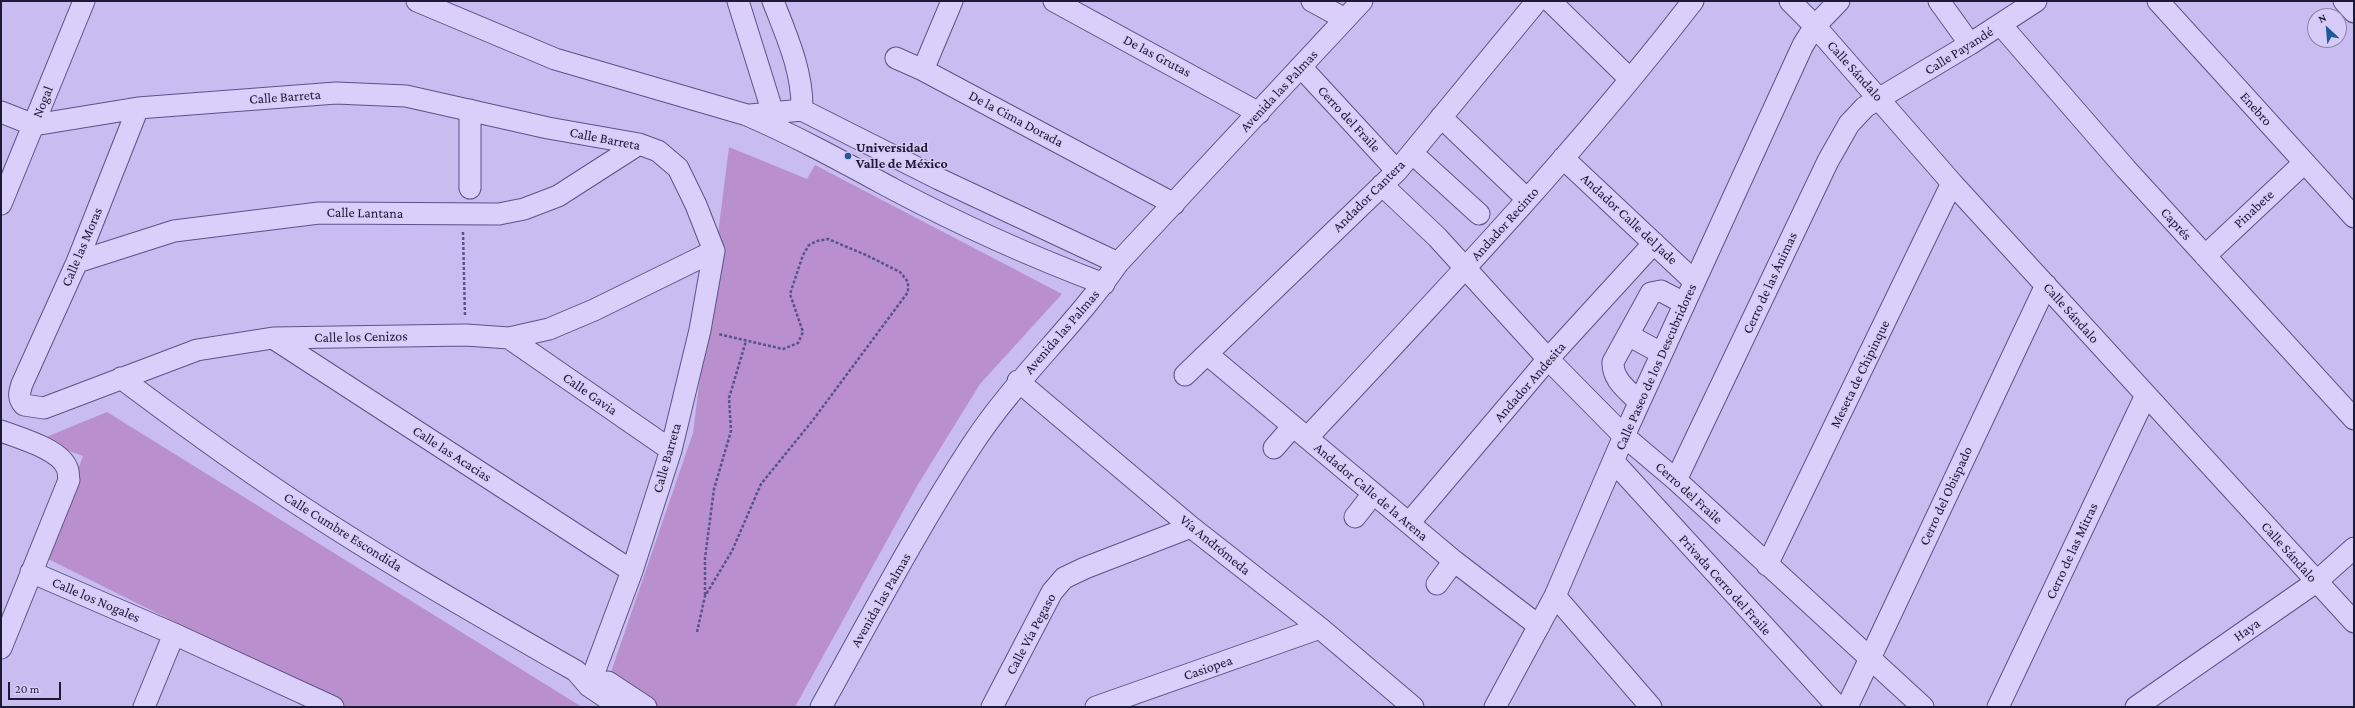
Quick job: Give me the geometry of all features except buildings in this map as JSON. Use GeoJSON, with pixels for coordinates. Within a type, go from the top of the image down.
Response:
{"type":"FeatureCollection","features":[{"type":"Feature","properties":{"kind":"street","name":"Nogal"},"geometry":{"type":"LineString","coordinates":[[1,204],[84,1]]}},
{"type":"Feature","properties":{"kind":"street"},"geometry":{"type":"LineString","coordinates":[[417,1],[555,59],[747,116],[776,121],[894,190],[1044,261],[1104,284]]}},
{"type":"Feature","properties":{"kind":"street"},"geometry":{"type":"LineString","coordinates":[[738,1],[776,121]]}},
{"type":"Feature","properties":{"kind":"street"},"geometry":{"type":"LineString","coordinates":[[773,1],[797,66],[802,91],[802,110]]}},
{"type":"Feature","properties":{"kind":"street"},"geometry":{"type":"LineString","coordinates":[[923,70],[952,1]]}},
{"type":"Feature","properties":{"kind":"street","name":"De las Grutas"},"geometry":{"type":"LineString","coordinates":[[1054,1],[1259,113]]}},
{"type":"Feature","properties":{"kind":"street"},"geometry":{"type":"LineString","coordinates":[[1312,1],[1345,19]]}},
{"type":"Feature","properties":{"kind":"street","name":"Avenida las Palmas"},"geometry":{"type":"LineString","coordinates":[[821,707],[888,586],[973,444],[1018,381],[1104,284],[1118,263],[1362,1]]}},
{"type":"Feature","properties":{"kind":"street","name":"Andador Cantera"},"geometry":{"type":"LineString","coordinates":[[1185,375],[1412,154],[1537,1]]}},
{"type":"Feature","properties":{"kind":"street"},"geometry":{"type":"LineString","coordinates":[[1550,1],[1630,79]]}},
{"type":"Feature","properties":{"kind":"street","name":"Andador Recinto"},"geometry":{"type":"LineString","coordinates":[[1274,448],[1300,432],[1466,268],[1563,158],[1630,79],[1693,1]]}},
{"type":"Feature","properties":{"kind":"street","name":"Calle Sándalo"},"geometry":{"type":"LineString","coordinates":[[1790,1],[1815,26],[1880,99],[1952,183],[2354,622]]}},
{"type":"Feature","properties":{"kind":"street","name":"Calle Paseo de los Descubridores"},"geometry":{"type":"LineString","coordinates":[[1495,707],[1555,596],[1661,353],[1804,45],[1815,26],[1839,1]]}},
{"type":"Feature","properties":{"kind":"street"},"geometry":{"type":"LineString","coordinates":[[1939,1],[1970,44]]}},
{"type":"Feature","properties":{"kind":"street","name":"Calle Payandé"},"geometry":{"type":"LineString","coordinates":[[1880,99],[2001,25],[2036,1]]}},
{"type":"Feature","properties":{"kind":"street","name":"Enebro"},"geometry":{"type":"LineString","coordinates":[[2158,1],[2354,217]]}},
{"type":"Feature","properties":{"kind":"street"},"geometry":{"type":"LineString","coordinates":[[2344,1],[2354,12]]}},
{"type":"Feature","properties":{"kind":"street","name":"Caprés"},"geometry":{"type":"LineString","coordinates":[[2001,25],[2205,256],[2354,419]]}},
{"type":"Feature","properties":{"kind":"street","name":"De la Cima Dorada"},"geometry":{"type":"LineString","coordinates":[[896,58],[923,70],[1174,204]]}},
{"type":"Feature","properties":{"kind":"street","name":"Cerro del Fraile"},"geometry":{"type":"LineString","coordinates":[[1301,67],[1389,178],[1466,268],[1548,359],[1624,436],[1676,480],[1923,707]]}},
{"type":"Feature","properties":{"kind":"street","name":"Calle Barreta"},"geometry":{"type":"LineString","coordinates":[[34,125],[138,108],[336,93],[406,96],[548,128],[639,144],[658,151],[678,168],[696,205],[714,251],[700,330],[671,450],[632,571],[587,677]]}},
{"type":"Feature","properties":{"kind":"street","name":"Cerro de las Ánimas"},"geometry":{"type":"LineString","coordinates":[[1676,480],[1838,142],[1849,124],[1865,107],[1880,99]]}},
{"type":"Feature","properties":{"kind":"street","name":"Calle las Moras"},"geometry":{"type":"LineString","coordinates":[[22,384],[77,262],[138,108]]}},
{"type":"Feature","properties":{"kind":"street"},"geometry":{"type":"LineString","coordinates":[[470,110],[470,188]]}},
{"type":"Feature","properties":{"kind":"street"},"geometry":{"type":"LineString","coordinates":[[776,121],[802,110],[1025,221],[1118,263]]}},
{"type":"Feature","properties":{"kind":"street"},"geometry":{"type":"LineString","coordinates":[[1,112],[34,125]]}},
{"type":"Feature","properties":{"kind":"street"},"geometry":{"type":"LineString","coordinates":[[1441,117],[1528,199]]}},
{"type":"Feature","properties":{"kind":"street"},"geometry":{"type":"LineString","coordinates":[[841,160],[854,136]]}},
{"type":"Feature","properties":{"kind":"street","name":"Calle Lantana"},"geometry":{"type":"LineString","coordinates":[[77,262],[174,231],[319,213],[462,215],[499,214],[524,209],[558,196],[639,144]]}},
{"type":"Feature","properties":{"kind":"street"},"geometry":{"type":"LineString","coordinates":[[1412,154],[1479,214]]}},
{"type":"Feature","properties":{"kind":"street","name":"Andador Calle del Jade"},"geometry":{"type":"LineString","coordinates":[[1563,158],[1694,281]]}},
{"type":"Feature","properties":{"kind":"street","name":"Pinabete"},"geometry":{"type":"LineString","coordinates":[[2205,256],[2304,163]]}},
{"type":"Feature","properties":{"kind":"street","name":"Meseta de Chipinque"},"geometry":{"type":"LineString","coordinates":[[1767,565],[1952,183]]}},
{"type":"Feature","properties":{"kind":"street","name":"Andador Andesita"},"geometry":{"type":"LineString","coordinates":[[1409,523],[1548,359],[1654,243]]}},
{"type":"Feature","properties":{"kind":"street","name":"Calle los Cenizos"},"geometry":{"type":"LineString","coordinates":[[22,384],[19,393],[20,400],[24,405],[44,408],[197,350],[273,338],[466,335],[509,338],[549,329],[594,310],[714,251]]}},
{"type":"Feature","properties":{"kind":"street","name":"Cerro del Obispado"},"geometry":{"type":"LineString","coordinates":[[1847,707],[2046,286]]}},
{"type":"Feature","properties":{"kind":"street"},"geometry":{"type":"LineString","coordinates":[[1639,402],[1617,380],[1612,372],[1613,362],[1651,293],[1661,291],[1684,303]]}},
{"type":"Feature","properties":{"kind":"street"},"geometry":{"type":"LineString","coordinates":[[1628,335],[1661,353]]}},
{"type":"Feature","properties":{"kind":"street","name":"Calle las Acacias"},"geometry":{"type":"LineString","coordinates":[[273,338],[632,571]]}},
{"type":"Feature","properties":{"kind":"street","name":"Calle Gavia"},"geometry":{"type":"LineString","coordinates":[[509,338],[671,450]]}},
{"type":"Feature","properties":{"kind":"street","name":"Andador Calle de la Arena"},"geometry":{"type":"LineString","coordinates":[[1207,354],[1454,561],[1539,626]]}},
{"type":"Feature","properties":{"kind":"street","name":"Calle Cumbre Escondida"},"geometry":{"type":"LineString","coordinates":[[121,378],[186,427],[269,485],[406,571],[587,677],[646,707]]}},
{"type":"Feature","properties":{"kind":"street","name":"Vía Andrómeda"},"geometry":{"type":"LineString","coordinates":[[1018,381],[1191,527],[1320,628],[1413,707]]}},
{"type":"Feature","properties":{"kind":"street","name":"Cerro de las Mitras"},"geometry":{"type":"LineString","coordinates":[[1998,707],[2146,396]]}},
{"type":"Feature","properties":{"kind":"street"},"geometry":{"type":"LineString","coordinates":[[1,431],[47,450],[61,458],[67,468],[69,480],[1,648]]}},
{"type":"Feature","properties":{"kind":"street","name":"Privada Cerro del Fraile"},"geometry":{"type":"LineString","coordinates":[[1614,462],[1838,707]]}},
{"type":"Feature","properties":{"kind":"street"},"geometry":{"type":"LineString","coordinates":[[1355,517],[1373,494]]}},
{"type":"Feature","properties":{"kind":"street","name":"Calle Vía Pegaso"},"geometry":{"type":"LineString","coordinates":[[992,707],[1052,592],[1064,578],[1085,568],[1191,527]]}},
{"type":"Feature","properties":{"kind":"street","name":"Haya"},"geometry":{"type":"LineString","coordinates":[[2136,707],[2316,582],[2354,548]]}},
{"type":"Feature","properties":{"kind":"street"},"geometry":{"type":"LineString","coordinates":[[1437,584],[1454,561]]}},
{"type":"Feature","properties":{"kind":"street","name":"Calle los Nogales"},"geometry":{"type":"LineString","coordinates":[[31,572],[174,634],[312,703],[333,707]]}},
{"type":"Feature","properties":{"kind":"street"},"geometry":{"type":"LineString","coordinates":[[1555,596],[1650,707]]}},
{"type":"Feature","properties":{"kind":"street","name":"Casiopea"},"geometry":{"type":"LineString","coordinates":[[1096,707],[1320,628]]}},
{"type":"Feature","properties":{"kind":"street"},"geometry":{"type":"LineString","coordinates":[[144,707],[174,634]]}},
{"type":"Feature","properties":{"kind":"street","name":"Calle Cumbre Escondida"},"geometry":{"type":"LineString","coordinates":[[587,677],[620,707]]}},
{"type":"Feature","properties":{"kind":"path"},"geometry":{"type":"LineString","coordinates":[[462,215],[466,335]]}},
{"type":"Feature","properties":{"kind":"path"},"geometry":{"type":"LineString","coordinates":[[700,330],[783,349],[798,343],[803,332],[790,294],[803,255],[809,245],[828,239],[866,255],[900,272],[908,282],[908,292],[813,420],[761,484],[732,551],[705,596]]}},
{"type":"Feature","properties":{"kind":"path"},"geometry":{"type":"LineString","coordinates":[[697,632],[705,596],[705,558],[714,489],[732,431],[729,398],[746,341]]}},
{"type":"Feature","properties":{"kind":"shaded area"},"geometry":{"type":"Polygon","coordinates":[[[729,147],[807,179],[815,165],[1062,294],[980,384],[917,486],[795,707],[599,707],[693,433],[729,147]]]}},
{"type":"Feature","properties":{"kind":"shaded area"},"geometry":{"type":"Polygon","coordinates":[[[107,412],[582,707],[346,707],[46,558],[83,456],[39,440],[107,412]]]}},
{"type":"Feature","properties":{"kind":"place","name":"Universidad Valle de México"},"geometry":{"type":"Point","coordinates":[848,156]}}]}
